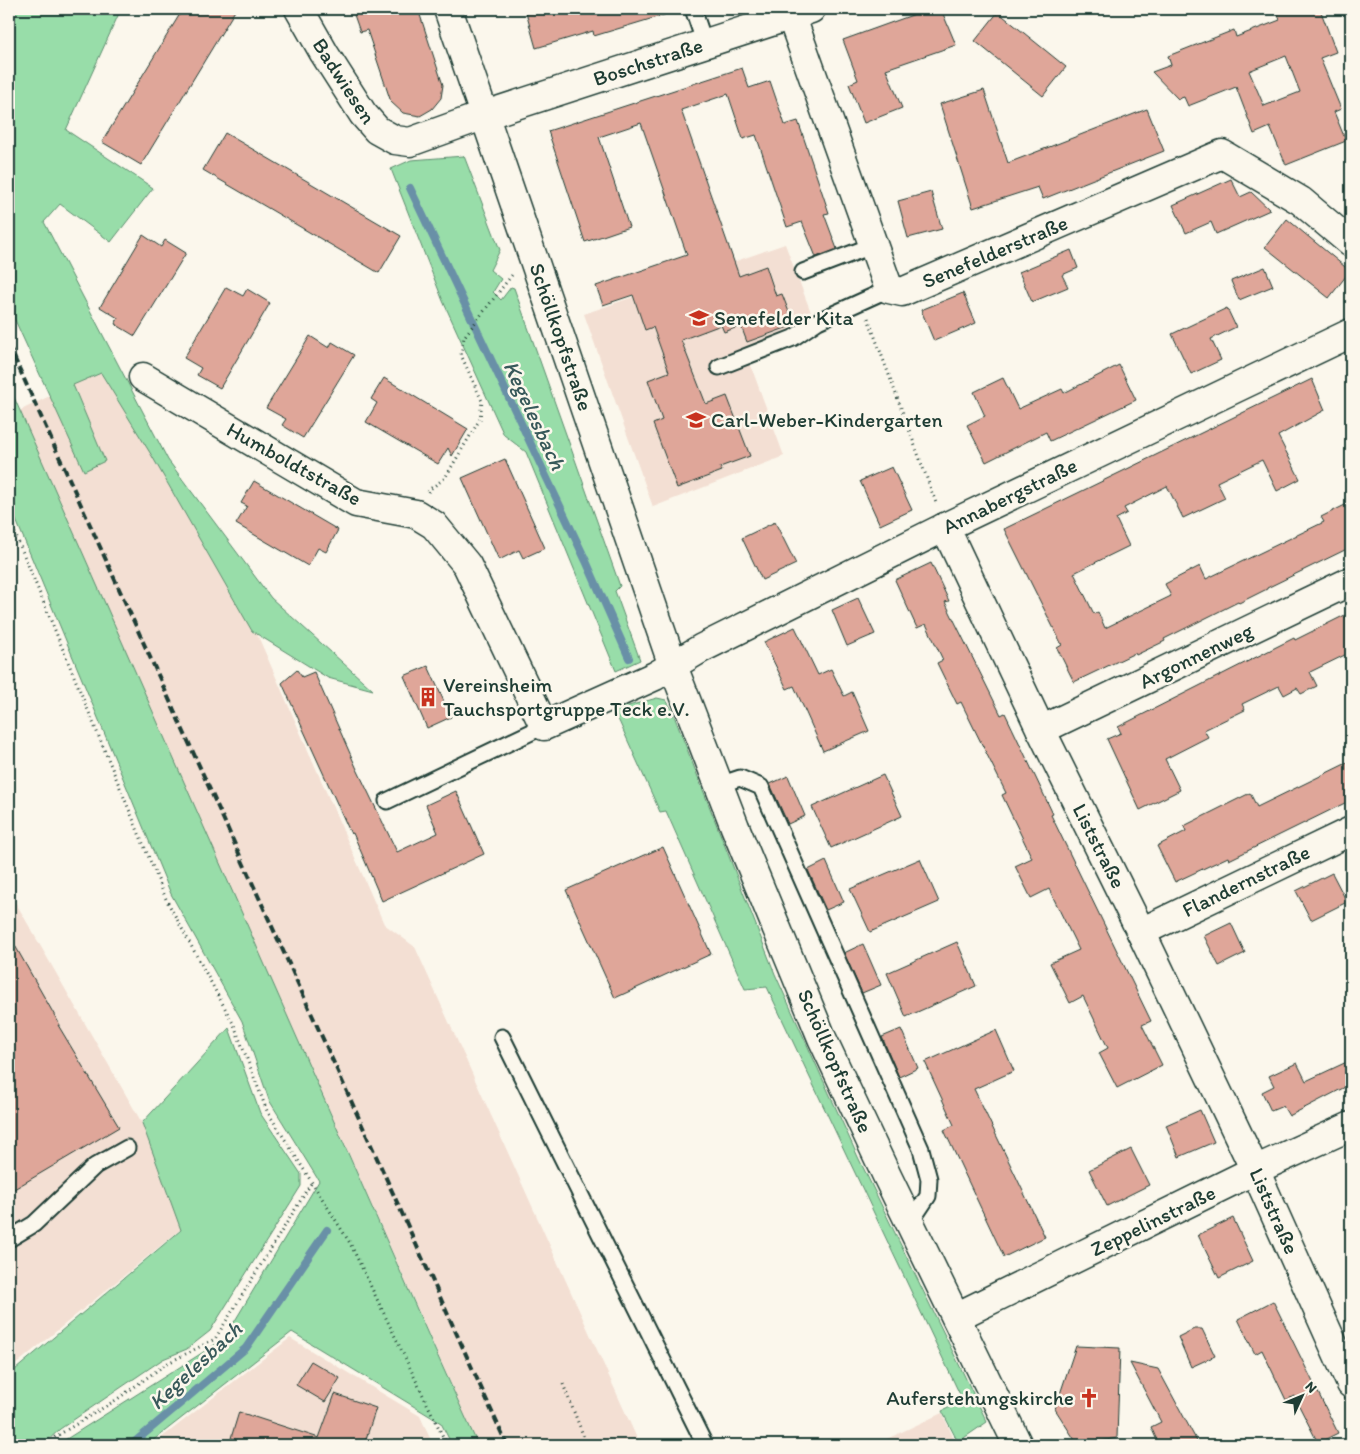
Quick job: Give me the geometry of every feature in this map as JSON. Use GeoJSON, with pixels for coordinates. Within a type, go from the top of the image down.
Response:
{"type":"FeatureCollection","features":[{"type":"Feature","properties":{"kind":"street","name":"Badwiesen"},"geometry":{"type":"LineString","coordinates":[[299,9],[324,53],[363,114],[377,130],[395,140],[410,142],[485,115]]}},
{"type":"Feature","properties":{"kind":"street","name":"Schöllkopfstraße"},"geometry":{"type":"LineString","coordinates":[[448,9],[673,666],[735,828],[822,1038],[1018,1445]]}},
{"type":"Feature","properties":{"kind":"street","name":"Boschstraße"},"geometry":{"type":"LineString","coordinates":[[485,115],[801,12]]}},
{"type":"Feature","properties":{"kind":"street"},"geometry":{"type":"LineString","coordinates":[[801,12],[874,246],[890,289]]}},
{"type":"Feature","properties":{"kind":"street","name":"Senefelderstraße"},"geometry":{"type":"LineString","coordinates":[[890,289],[902,292],[1222,154],[1301,201],[1351,243]]}},
{"type":"Feature","properties":{"kind":"street","name":"Annabergstraße"},"geometry":{"type":"LineString","coordinates":[[673,666],[702,648],[945,527],[1351,333]]}},
{"type":"Feature","properties":{"kind":"street","name":"Humboldtstraße"},"geometry":{"type":"LineString","coordinates":[[143,377],[356,503],[416,514],[434,525],[467,565],[544,726]]}},
{"type":"Feature","properties":{"kind":"street","name":"Liststraße"},"geometry":{"type":"LineString","coordinates":[[945,527],[1041,730],[1141,932],[1255,1170],[1351,1384]]}},
{"type":"Feature","properties":{"kind":"street","name":"Argonnenweg"},"geometry":{"type":"LineString","coordinates":[[1041,730],[1351,581]]}},
{"type":"Feature","properties":{"kind":"street"},"geometry":{"type":"LineString","coordinates":[[544,726],[673,666]]}},
{"type":"Feature","properties":{"kind":"street","name":"Flandernstraße"},"geometry":{"type":"LineString","coordinates":[[1141,932],[1351,831]]}},
{"type":"Feature","properties":{"kind":"street","name":"Zeppelinstraße"},"geometry":{"type":"LineString","coordinates":[[956,1317],[1255,1170],[1351,1126]]}},
{"type":"Feature","properties":{"kind":"lane"},"geometry":{"type":"LineString","coordinates":[[694,9],[705,44]]}},
{"type":"Feature","properties":{"kind":"lane"},"geometry":{"type":"LineString","coordinates":[[803,272],[874,246]]}},
{"type":"Feature","properties":{"kind":"lane"},"geometry":{"type":"LineString","coordinates":[[720,367],[793,338],[818,321],[890,289]]}},
{"type":"Feature","properties":{"kind":"lane"},"geometry":{"type":"LineString","coordinates":[[387,801],[544,726]]}},
{"type":"Feature","properties":{"kind":"lane"},"geometry":{"type":"LineString","coordinates":[[719,785],[740,778],[762,787],[921,1149],[929,1179],[928,1196],[910,1223]]}},
{"type":"Feature","properties":{"kind":"lane"},"geometry":{"type":"LineString","coordinates":[[502,1037],[705,1445]]}},
{"type":"Feature","properties":{"kind":"lane"},"geometry":{"type":"LineString","coordinates":[[9,1239],[34,1224],[95,1166],[127,1148]]}},
{"type":"Feature","properties":{"kind":"path"},"geometry":{"type":"LineString","coordinates":[[416,514],[430,489],[445,478],[480,419],[482,401],[461,355],[464,337],[513,275],[536,266]]}},
{"type":"Feature","properties":{"kind":"path"},"geometry":{"type":"LineString","coordinates":[[862,301],[945,527]]}},
{"type":"Feature","properties":{"kind":"path"},"geometry":{"type":"LineString","coordinates":[[9,519],[166,899],[234,1025],[266,1111],[350,1243],[447,1445]]}},
{"type":"Feature","properties":{"kind":"path"},"geometry":{"type":"LineString","coordinates":[[48,1445],[55,1436],[116,1400],[166,1364],[215,1339],[312,1182]]}},
{"type":"Feature","properties":{"kind":"path"},"geometry":{"type":"LineString","coordinates":[[563,1384],[587,1445]]}},
{"type":"Feature","properties":{"kind":"shaded area"},"geometry":{"type":"Polygon","coordinates":[[[785,244],[815,323],[745,350],[784,456],[653,507],[584,314],[785,244]]]}},
{"type":"Feature","properties":{"kind":"shaded area"},"geometry":{"type":"Polygon","coordinates":[[[109,367],[254,627],[384,924],[415,947],[640,1445],[478,1445],[19,411],[109,367]]]}},
{"type":"Feature","properties":{"kind":"shaded area"},"geometry":{"type":"Polygon","coordinates":[[[9,891],[142,1123],[181,1229],[9,1370],[9,891]]]}},
{"type":"Feature","properties":{"kind":"shaded area"},"geometry":{"type":"Polygon","coordinates":[[[290,1338],[420,1416],[433,1445],[152,1445],[290,1338]]]}},
{"type":"Feature","properties":{"kind":"shaded area"},"geometry":{"type":"Polygon","coordinates":[[[942,1413],[957,1445],[874,1445],[942,1413]]]}},
{"type":"Feature","properties":{"kind":"green space"},"geometry":{"type":"Polygon","coordinates":[[[9,9],[121,9],[66,130],[153,188],[111,242],[60,204],[44,222],[168,460],[271,598],[373,690],[328,678],[252,631],[152,456],[101,373],[73,385],[105,461],[84,471],[9,307],[9,9]]]}},
{"type":"Feature","properties":{"kind":"green space"},"geometry":{"type":"Polygon","coordinates":[[[464,156],[500,250],[490,270],[501,279],[493,292],[501,300],[511,287],[514,288],[620,586],[615,591],[640,660],[616,671],[526,452],[504,435],[443,301],[391,169],[411,160],[464,156]]]}},
{"type":"Feature","properties":{"kind":"green space"},"geometry":{"type":"Polygon","coordinates":[[[9,386],[478,1445],[452,1445],[441,1423],[292,1332],[147,1445],[57,1445],[224,1339],[319,1181],[269,1100],[242,1021],[171,894],[9,503],[9,386]]]}},
{"type":"Feature","properties":{"kind":"green space"},"geometry":{"type":"Polygon","coordinates":[[[657,698],[666,700],[671,708],[775,974],[858,1157],[987,1422],[958,1442],[942,1411],[963,1401],[767,987],[745,989],[666,811],[660,812],[614,710],[657,698]]]}},
{"type":"Feature","properties":{"kind":"green space"},"geometry":{"type":"Polygon","coordinates":[[[229,1028],[260,1113],[301,1174],[301,1186],[210,1331],[187,1349],[163,1359],[60,1429],[43,1445],[9,1445],[9,1375],[181,1230],[142,1123],[229,1028]]]}},
{"type":"Feature","properties":{"kind":"building"},"geometry":{"type":"Polygon","coordinates":[[[183,9],[236,9],[141,165],[102,142],[183,9]]]}},
{"type":"Feature","properties":{"kind":"building"},"geometry":{"type":"Polygon","coordinates":[[[352,9],[418,9],[443,85],[441,98],[432,109],[420,116],[403,113],[391,102],[367,30],[360,32],[352,9]]]}},
{"type":"Feature","properties":{"kind":"building"},"geometry":{"type":"Polygon","coordinates":[[[525,9],[666,9],[667,14],[594,36],[593,31],[536,48],[525,9]]]}},
{"type":"Feature","properties":{"kind":"building"},"geometry":{"type":"Polygon","coordinates":[[[929,9],[941,9],[956,45],[886,69],[902,108],[864,123],[849,84],[858,80],[843,40],[929,9]]]}},
{"type":"Feature","properties":{"kind":"building"},"geometry":{"type":"Polygon","coordinates":[[[1276,9],[1320,9],[1336,52],[1320,58],[1341,109],[1334,112],[1346,141],[1286,165],[1270,127],[1254,134],[1236,87],[1188,106],[1184,97],[1178,99],[1152,72],[1171,65],[1168,56],[1234,30],[1236,37],[1280,20],[1276,9]],[[1286,56],[1249,71],[1264,106],[1300,92],[1286,56]]]}},
{"type":"Feature","properties":{"kind":"building"},"geometry":{"type":"Polygon","coordinates":[[[998,12],[1066,67],[1043,96],[975,41],[998,12]]]}},
{"type":"Feature","properties":{"kind":"building"},"geometry":{"type":"Polygon","coordinates":[[[742,68],[749,88],[770,81],[785,125],[798,121],[829,213],[824,214],[837,249],[816,257],[802,222],[787,227],[756,135],[743,139],[728,94],[681,110],[739,276],[766,266],[776,296],[782,294],[794,325],[747,342],[741,326],[724,332],[721,325],[681,340],[706,404],[727,396],[750,456],[720,467],[722,471],[677,488],[653,424],[662,420],[648,380],[669,372],[653,327],[645,330],[633,295],[603,305],[596,286],[687,255],[641,123],[599,137],[629,227],[585,242],[548,131],[742,68]]]}},
{"type":"Feature","properties":{"kind":"building"},"geometry":{"type":"Polygon","coordinates":[[[984,90],[1008,163],[1147,109],[1164,151],[1043,199],[1038,187],[973,208],[940,104],[984,90]]]}},
{"type":"Feature","properties":{"kind":"building"},"geometry":{"type":"Polygon","coordinates":[[[225,133],[401,236],[379,273],[203,170],[225,133]]]}},
{"type":"Feature","properties":{"kind":"building"},"geometry":{"type":"Polygon","coordinates":[[[1231,179],[1240,197],[1251,192],[1270,210],[1216,234],[1211,222],[1186,233],[1173,205],[1231,179]]]}},
{"type":"Feature","properties":{"kind":"building"},"geometry":{"type":"Polygon","coordinates":[[[931,192],[942,229],[908,238],[898,201],[931,192]]]}},
{"type":"Feature","properties":{"kind":"building"},"geometry":{"type":"Polygon","coordinates":[[[1287,219],[1350,271],[1329,298],[1265,247],[1287,219]]]}},
{"type":"Feature","properties":{"kind":"building"},"geometry":{"type":"Polygon","coordinates":[[[143,235],[161,247],[165,240],[186,253],[135,336],[115,324],[118,318],[100,307],[143,235]]]}},
{"type":"Feature","properties":{"kind":"building"},"geometry":{"type":"Polygon","coordinates":[[[1071,250],[1078,268],[1062,275],[1068,287],[1032,302],[1019,272],[1071,250]]]}},
{"type":"Feature","properties":{"kind":"building"},"geometry":{"type":"Polygon","coordinates":[[[1265,267],[1273,286],[1239,300],[1231,281],[1265,267]]]}},
{"type":"Feature","properties":{"kind":"building"},"geometry":{"type":"Polygon","coordinates":[[[226,287],[243,296],[247,289],[270,303],[220,388],[197,375],[201,368],[184,358],[226,287]]]}},
{"type":"Feature","properties":{"kind":"building"},"geometry":{"type":"Polygon","coordinates":[[[963,293],[976,323],[934,341],[921,310],[963,293]]]}},
{"type":"Feature","properties":{"kind":"building"},"geometry":{"type":"Polygon","coordinates":[[[1227,308],[1236,327],[1211,339],[1221,360],[1191,374],[1172,334],[1227,308]]]}},
{"type":"Feature","properties":{"kind":"building"},"geometry":{"type":"Polygon","coordinates":[[[310,336],[329,348],[332,342],[354,355],[303,438],[282,425],[286,419],[266,408],[310,336]]]}},
{"type":"Feature","properties":{"kind":"building"},"geometry":{"type":"Polygon","coordinates":[[[1119,365],[1136,400],[1050,441],[1046,432],[986,462],[967,425],[985,416],[974,392],[1003,378],[1018,409],[1062,389],[1064,393],[1119,365]]]}},
{"type":"Feature","properties":{"kind":"building"},"geometry":{"type":"Polygon","coordinates":[[[384,378],[468,429],[452,456],[448,448],[438,464],[366,422],[377,403],[371,399],[384,378]]]}},
{"type":"Feature","properties":{"kind":"building"},"geometry":{"type":"Polygon","coordinates":[[[1312,379],[1325,410],[1278,436],[1300,479],[1277,491],[1262,460],[1217,482],[1225,498],[1183,518],[1167,486],[1124,508],[1127,513],[1116,519],[1129,546],[1074,573],[1094,614],[1098,612],[1105,628],[1171,596],[1165,584],[1200,566],[1206,579],[1324,522],[1321,517],[1351,502],[1351,547],[1164,639],[1165,641],[1074,682],[1057,648],[1062,645],[1004,529],[1312,379]]]}},
{"type":"Feature","properties":{"kind":"building"},"geometry":{"type":"Polygon","coordinates":[[[505,459],[545,548],[523,558],[519,550],[499,560],[462,478],[505,459]]]}},
{"type":"Feature","properties":{"kind":"building"},"geometry":{"type":"Polygon","coordinates":[[[892,467],[912,510],[880,525],[860,481],[892,467]]]}},
{"type":"Feature","properties":{"kind":"building"},"geometry":{"type":"Polygon","coordinates":[[[254,481],[338,530],[326,552],[318,548],[308,566],[236,524],[247,506],[241,503],[254,481]]]}},
{"type":"Feature","properties":{"kind":"building"},"geometry":{"type":"Polygon","coordinates":[[[775,522],[796,564],[762,580],[742,538],[775,522]]]}},
{"type":"Feature","properties":{"kind":"building"},"geometry":{"type":"Polygon","coordinates":[[[931,563],[949,601],[945,602],[1001,715],[1005,713],[1053,814],[1051,815],[1151,1021],[1142,1025],[1162,1065],[1117,1088],[1099,1053],[1108,1048],[1083,996],[1070,1003],[1050,963],[1079,950],[1049,889],[1031,898],[1015,866],[1032,858],[1002,795],[1006,793],[961,702],[957,704],[937,663],[943,660],[926,624],[917,628],[895,580],[931,563]]]}},
{"type":"Feature","properties":{"kind":"building"},"geometry":{"type":"Polygon","coordinates":[[[858,598],[875,634],[847,646],[832,610],[858,598]]]}},
{"type":"Feature","properties":{"kind":"building"},"geometry":{"type":"Polygon","coordinates":[[[1345,615],[1351,628],[1351,652],[1310,672],[1317,686],[1301,694],[1297,688],[1284,695],[1279,686],[1242,704],[1245,710],[1204,730],[1208,737],[1165,759],[1180,790],[1140,810],[1107,739],[1121,733],[1118,727],[1294,638],[1295,640],[1345,615]]]}},
{"type":"Feature","properties":{"kind":"building"},"geometry":{"type":"Polygon","coordinates":[[[795,627],[818,675],[831,669],[844,696],[852,692],[869,731],[823,751],[794,686],[787,689],[764,642],[795,627]]]}},
{"type":"Feature","properties":{"kind":"building","name":"Vereinsheim Tauchsportgruppe Teck e.V."},"geometry":{"type":"Polygon","coordinates":[[[428,666],[451,717],[427,728],[404,676],[428,666]]]}},
{"type":"Feature","properties":{"kind":"building"},"geometry":{"type":"Polygon","coordinates":[[[297,670],[302,677],[314,672],[356,767],[397,852],[438,833],[426,805],[456,791],[484,854],[382,901],[353,833],[351,834],[282,683],[297,670]]]}},
{"type":"Feature","properties":{"kind":"building"},"geometry":{"type":"Polygon","coordinates":[[[1351,761],[1351,800],[1229,860],[1228,857],[1175,882],[1157,846],[1186,831],[1184,826],[1250,793],[1257,807],[1351,761]]]}},
{"type":"Feature","properties":{"kind":"building"},"geometry":{"type":"Polygon","coordinates":[[[883,775],[902,816],[831,848],[812,807],[883,775]]]}},
{"type":"Feature","properties":{"kind":"building"},"geometry":{"type":"Polygon","coordinates":[[[788,776],[805,816],[788,824],[770,784],[788,776]]]}},
{"type":"Feature","properties":{"kind":"building"},"geometry":{"type":"Polygon","coordinates":[[[663,847],[711,954],[615,998],[566,890],[663,847]]]}},
{"type":"Feature","properties":{"kind":"building"},"geometry":{"type":"Polygon","coordinates":[[[920,859],[939,902],[870,932],[850,889],[920,859]]]}},
{"type":"Feature","properties":{"kind":"building"},"geometry":{"type":"Polygon","coordinates":[[[826,861],[844,902],[826,910],[808,870],[826,861]]]}},
{"type":"Feature","properties":{"kind":"building"},"geometry":{"type":"Polygon","coordinates":[[[1332,873],[1347,902],[1311,920],[1296,891],[1332,873]]]}},
{"type":"Feature","properties":{"kind":"building"},"geometry":{"type":"Polygon","coordinates":[[[1231,923],[1245,953],[1219,966],[1204,936],[1231,923]]]}},
{"type":"Feature","properties":{"kind":"building"},"geometry":{"type":"Polygon","coordinates":[[[9,935],[60,1025],[58,1025],[119,1127],[9,1192],[9,935]]]}},
{"type":"Feature","properties":{"kind":"building"},"geometry":{"type":"Polygon","coordinates":[[[957,942],[976,986],[906,1017],[887,973],[957,942]]]}},
{"type":"Feature","properties":{"kind":"building"},"geometry":{"type":"Polygon","coordinates":[[[863,944],[881,985],[862,993],[844,953],[863,944]]]}},
{"type":"Feature","properties":{"kind":"building"},"geometry":{"type":"Polygon","coordinates":[[[901,1029],[918,1068],[899,1077],[882,1037],[901,1029]]]}},
{"type":"Feature","properties":{"kind":"building"},"geometry":{"type":"Polygon","coordinates":[[[996,1030],[1014,1071],[974,1089],[1045,1237],[1004,1257],[944,1130],[954,1125],[925,1062],[996,1030]]]}},
{"type":"Feature","properties":{"kind":"building"},"geometry":{"type":"Polygon","coordinates":[[[1351,1060],[1351,1084],[1289,1116],[1283,1106],[1271,1111],[1262,1092],[1274,1086],[1269,1076],[1297,1063],[1306,1081],[1351,1060]]]}},
{"type":"Feature","properties":{"kind":"building"},"geometry":{"type":"Polygon","coordinates":[[[1200,1110],[1214,1142],[1179,1157],[1166,1125],[1200,1110]]]}},
{"type":"Feature","properties":{"kind":"building"},"geometry":{"type":"Polygon","coordinates":[[[1131,1149],[1149,1185],[1107,1206],[1089,1170],[1131,1149]]]}},
{"type":"Feature","properties":{"kind":"building"},"geometry":{"type":"Polygon","coordinates":[[[1233,1218],[1253,1261],[1219,1278],[1198,1235],[1233,1218]]]}},
{"type":"Feature","properties":{"kind":"building"},"geometry":{"type":"Polygon","coordinates":[[[1273,1301],[1338,1433],[1318,1443],[1294,1396],[1286,1400],[1262,1350],[1255,1354],[1238,1319],[1273,1301]]]}},
{"type":"Feature","properties":{"kind":"building"},"geometry":{"type":"Polygon","coordinates":[[[1194,1329],[1202,1329],[1215,1356],[1191,1367],[1178,1337],[1194,1329]]]}},
{"type":"Feature","properties":{"kind":"building","name":"Auferstehungskirche"},"geometry":{"type":"Polygon","coordinates":[[[1076,1346],[1120,1348],[1117,1438],[1078,1445],[1055,1409],[1076,1346]]]}},
{"type":"Feature","properties":{"kind":"building"},"geometry":{"type":"Polygon","coordinates":[[[311,1361],[340,1378],[325,1402],[296,1385],[311,1361]]]}},
{"type":"Feature","properties":{"kind":"building"},"geometry":{"type":"Polygon","coordinates":[[[1130,1363],[1158,1369],[1199,1445],[1159,1445],[1151,1427],[1161,1422],[1130,1363]]]}},
{"type":"Feature","properties":{"kind":"building"},"geometry":{"type":"Polygon","coordinates":[[[335,1394],[376,1408],[364,1445],[253,1445],[231,1438],[239,1412],[319,1438],[335,1394]]]}},
{"type":"Feature","properties":{"kind":"waterway","name":"Kegelesbach"},"geometry":{"type":"LineString","coordinates":[[410,188],[586,561],[629,658]]}},
{"type":"Feature","properties":{"kind":"waterway","name":"Kegelesbach"},"geometry":{"type":"LineString","coordinates":[[131,1445],[246,1348],[327,1230]]}},
{"type":"Feature","properties":{"kind":"railway"},"geometry":{"type":"LineString","coordinates":[[9,346],[507,1445]]}},
{"type":"Feature","properties":{"kind":"place","name":"Senefelder Kita"},"geometry":{"type":"Point","coordinates":[699,318]}},
{"type":"Feature","properties":{"kind":"place","name":"Carl-Weber-Kindergarten"},"geometry":{"type":"Point","coordinates":[696,420]}},
{"type":"Feature","properties":{"kind":"place","name":"Vereinsheim Tauchsportgruppe Teck e.V."},"geometry":{"type":"Point","coordinates":[428,697]}},
{"type":"Feature","properties":{"kind":"place","name":"Auferstehungskirche"},"geometry":{"type":"Point","coordinates":[1089,1398]}}]}
